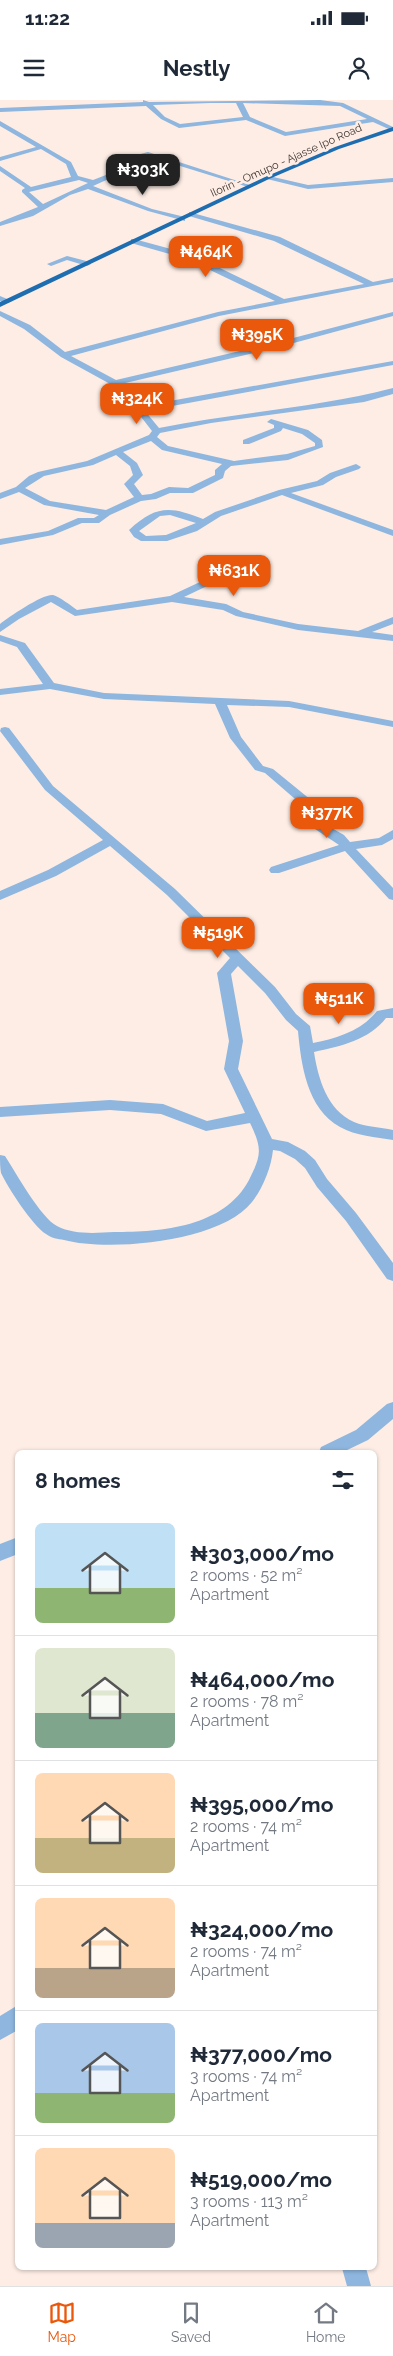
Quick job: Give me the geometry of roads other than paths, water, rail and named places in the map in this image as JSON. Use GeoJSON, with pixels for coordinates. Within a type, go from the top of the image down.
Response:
{"type":"FeatureCollection","features":[{"type":"Feature","properties":{"kind":"highway","name":"Ilorin - Omupo - Ajasse Ipo Road"},"geometry":{"type":"LineString","coordinates":[[0,305],[4,299],[87,264],[250,186],[338,148],[393,129]]}},
{"type":"Feature","properties":{"kind":"street"},"geometry":{"type":"LineString","coordinates":[[238,101],[248,118]]}},
{"type":"Feature","properties":{"kind":"street"},"geometry":{"type":"LineString","coordinates":[[146,102],[163,118],[179,126],[248,118],[285,134],[373,120]]}},
{"type":"Feature","properties":{"kind":"street"},"geometry":{"type":"LineString","coordinates":[[0,110],[146,102],[340,102],[393,129]]}},
{"type":"Feature","properties":{"kind":"street"},"geometry":{"type":"LineString","coordinates":[[0,123],[69,163],[75,178],[150,210],[182,219]]}},
{"type":"Feature","properties":{"kind":"street"},"geometry":{"type":"LineString","coordinates":[[0,158],[42,147]]}},
{"type":"Feature","properties":{"kind":"street"},"geometry":{"type":"LineString","coordinates":[[0,224],[43,208],[68,194],[130,168],[116,162],[148,154],[250,186]]}},
{"type":"Feature","properties":{"kind":"street"},"geometry":{"type":"LineString","coordinates":[[0,168],[30,189]]}},
{"type":"Feature","properties":{"kind":"street"},"geometry":{"type":"LineString","coordinates":[[43,208],[24,191],[53,186],[75,178]]}},
{"type":"Feature","properties":{"kind":"street"},"geometry":{"type":"LineString","coordinates":[[269,178],[308,187],[393,180]]}},
{"type":"Feature","properties":{"kind":"street"},"geometry":{"type":"LineString","coordinates":[[192,214],[277,239],[372,285]]}},
{"type":"Feature","properties":{"kind":"street"},"geometry":{"type":"LineString","coordinates":[[134,241],[190,257],[284,302]]}},
{"type":"Feature","properties":{"kind":"street"},"geometry":{"type":"LineString","coordinates":[[51,264],[67,258],[87,264]]}},
{"type":"Feature","properties":{"kind":"street"},"geometry":{"type":"LineString","coordinates":[[64,355],[218,314],[393,280]]}},
{"type":"Feature","properties":{"kind":"street"},"geometry":{"type":"LineString","coordinates":[[0,314],[26,327],[64,355],[115,383],[140,409],[154,434],[165,448],[230,463],[288,457],[320,447],[319,442],[305,432],[251,414]]}},
{"type":"Feature","properties":{"kind":"street"},"geometry":{"type":"LineString","coordinates":[[115,383],[267,347],[393,314]]}},
{"type":"Feature","properties":{"kind":"street"},"geometry":{"type":"LineString","coordinates":[[140,409],[347,374],[393,363]]}},
{"type":"Feature","properties":{"kind":"street"},"geometry":{"type":"LineString","coordinates":[[0,496],[19,489],[32,478],[41,474],[90,463],[154,434],[251,414],[356,400],[393,391]]}},
{"type":"Feature","properties":{"kind":"street"},"geometry":{"type":"LineString","coordinates":[[246,442],[278,429],[278,424]]}},
{"type":"Feature","properties":{"kind":"street"},"geometry":{"type":"LineString","coordinates":[[116,451],[134,465],[138,474],[130,484],[139,498]]}},
{"type":"Feature","properties":{"kind":"street"},"geometry":{"type":"LineString","coordinates":[[0,542],[50,532],[81,520],[96,521],[107,513],[139,498],[153,497],[169,490],[190,490],[205,485],[220,476],[220,470],[230,463]]}},
{"type":"Feature","properties":{"kind":"street"},"geometry":{"type":"LineString","coordinates":[[204,523],[173,510],[151,518],[146,524],[134,530],[137,535],[144,539],[167,538],[204,523],[218,514],[282,492],[320,483],[333,475],[356,467]]}},
{"type":"Feature","properties":{"kind":"street"},"geometry":{"type":"LineString","coordinates":[[19,489],[47,503],[107,513]]}},
{"type":"Feature","properties":{"kind":"street"},"geometry":{"type":"LineString","coordinates":[[282,492],[304,502],[393,533]]}},
{"type":"Feature","properties":{"kind":"street"},"geometry":{"type":"LineString","coordinates":[[172,599],[245,564]]}},
{"type":"Feature","properties":{"kind":"street"},"geometry":{"type":"LineString","coordinates":[[0,629],[15,617],[51,598],[75,613],[172,599],[226,607],[240,614],[298,627],[393,638]]}},
{"type":"Feature","properties":{"kind":"street"},"geometry":{"type":"LineString","coordinates":[[362,634],[393,620]]}},
{"type":"Feature","properties":{"kind":"street"},"geometry":{"type":"LineString","coordinates":[[0,638],[20,645],[50,686]]}},
{"type":"Feature","properties":{"kind":"street"},"geometry":{"type":"LineString","coordinates":[[0,692],[50,686],[104,696],[289,704],[393,724]]}},
{"type":"Feature","properties":{"kind":"street"},"geometry":{"type":"LineString","coordinates":[[219,700],[236,738],[259,768],[269,771],[307,802],[316,824],[340,838],[393,896]]}},
{"type":"Feature","properties":{"kind":"street"},"geometry":{"type":"LineString","coordinates":[[5,730],[49,788],[171,892],[270,990],[291,1017],[305,1029],[306,1049],[315,1084],[336,1117],[359,1129],[393,1135]]}},
{"type":"Feature","properties":{"kind":"street"},"geometry":{"type":"LineString","coordinates":[[275,870],[348,846],[382,841],[393,834]]}},
{"type":"Feature","properties":{"kind":"street"},"geometry":{"type":"LineString","coordinates":[[0,896],[52,873],[111,841]]}},
{"type":"Feature","properties":{"kind":"street"},"geometry":{"type":"LineString","coordinates":[[0,1160],[38,1218],[52,1231],[83,1239],[135,1238],[178,1232],[208,1224],[230,1212],[246,1199],[264,1165],[267,1144],[231,1069],[236,1040],[224,973],[238,958]]}},
{"type":"Feature","properties":{"kind":"street"},"geometry":{"type":"LineString","coordinates":[[306,1049],[344,1039],[373,1025],[382,1014],[393,1014]]}},
{"type":"Feature","properties":{"kind":"street"},"geometry":{"type":"LineString","coordinates":[[0,1112],[110,1105],[162,1110],[206,1126],[253,1117]]}},
{"type":"Feature","properties":{"kind":"street"},"geometry":{"type":"LineString","coordinates":[[267,1144],[282,1146],[300,1155],[310,1164],[322,1183],[351,1217],[393,1275]]}},
{"type":"Feature","properties":{"kind":"street"},"geometry":{"type":"LineString","coordinates":[[331,1450],[362,1434],[393,1409]]}},
{"type":"Feature","properties":{"kind":"street"},"geometry":{"type":"LineString","coordinates":[[0,1553],[15,1546]]}},
{"type":"Feature","properties":{"kind":"street"},"geometry":{"type":"LineString","coordinates":[[0,2029],[15,2018]]}},
{"type":"Feature","properties":{"kind":"street"},"geometry":{"type":"LineString","coordinates":[[355,2270],[359,2286]]}}]}
